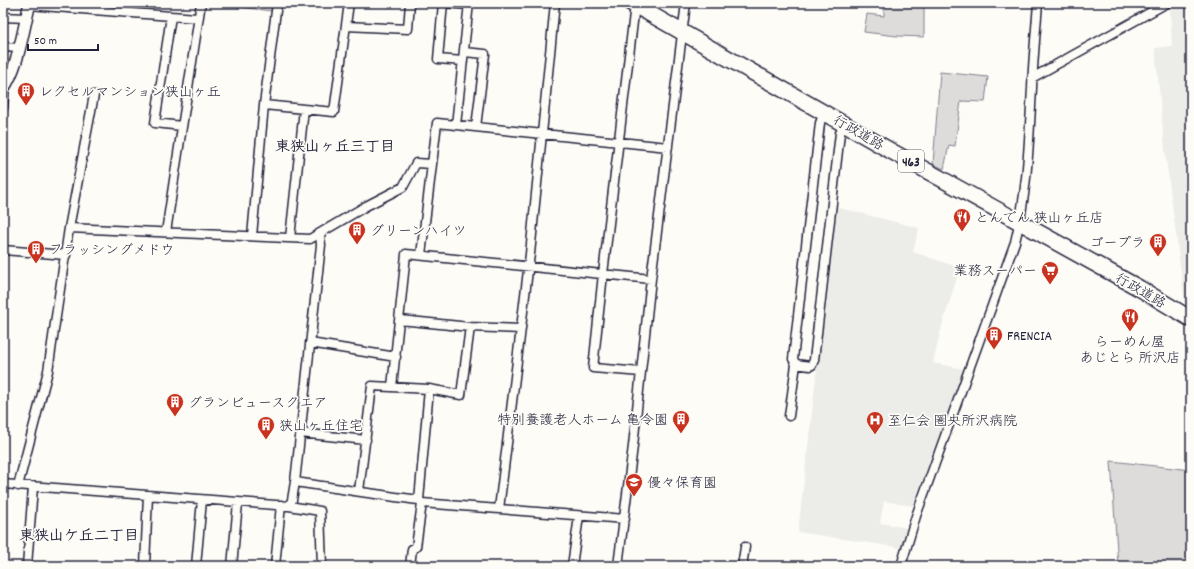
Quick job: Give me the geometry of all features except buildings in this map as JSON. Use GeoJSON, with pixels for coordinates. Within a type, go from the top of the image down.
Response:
{"type":"FeatureCollection","features":[{"type":"Feature","properties":{"kind":"highway","name":"行政道路"},"geometry":{"type":"LineString","coordinates":[[633,4],[844,124],[1139,288],[1191,319]]}},
{"type":"Feature","properties":{"kind":"street"},"geometry":{"type":"LineString","coordinates":[[166,232],[200,3]]}},
{"type":"Feature","properties":{"kind":"street"},"geometry":{"type":"LineString","coordinates":[[252,236],[264,105],[277,3]]}},
{"type":"Feature","properties":{"kind":"street"},"geometry":{"type":"LineString","coordinates":[[264,105],[334,112],[349,3]]}},
{"type":"Feature","properties":{"kind":"street"},"geometry":{"type":"LineString","coordinates":[[346,26],[408,29],[410,3]]}},
{"type":"Feature","properties":{"kind":"street"},"geometry":{"type":"LineString","coordinates":[[456,125],[464,52],[469,4],[443,3],[438,59],[463,61]]}},
{"type":"Feature","properties":{"kind":"street"},"geometry":{"type":"LineString","coordinates":[[499,510],[528,266],[555,3]]}},
{"type":"Feature","properties":{"kind":"street"},"geometry":{"type":"LineString","coordinates":[[618,566],[625,519],[651,280],[686,3]]}},
{"type":"Feature","properties":{"kind":"street"},"geometry":{"type":"LineString","coordinates":[[902,566],[916,516],[1015,242],[1020,222],[1029,147],[1032,78],[1038,3]]}},
{"type":"Feature","properties":{"kind":"street"},"geometry":{"type":"LineString","coordinates":[[1032,78],[1167,3]]}},
{"type":"Feature","properties":{"kind":"street"},"geometry":{"type":"LineString","coordinates":[[3,108],[5,82],[19,48],[29,4],[197,18]]}},
{"type":"Feature","properties":{"kind":"street"},"geometry":{"type":"LineString","coordinates":[[633,4],[593,368],[641,372]]}},
{"type":"Feature","properties":{"kind":"street"},"geometry":{"type":"LineString","coordinates":[[171,16],[155,123],[182,126]]}},
{"type":"Feature","properties":{"kind":"street"},"geometry":{"type":"LineString","coordinates":[[3,17],[26,18]]}},
{"type":"Feature","properties":{"kind":"street"},"geometry":{"type":"LineString","coordinates":[[3,47],[19,48]]}},
{"type":"Feature","properties":{"kind":"street"},"geometry":{"type":"LineString","coordinates":[[464,52],[485,54],[476,127]]}},
{"type":"Feature","properties":{"kind":"street"},"geometry":{"type":"LineString","coordinates":[[3,493],[15,485],[48,371],[69,228],[94,95]]}},
{"type":"Feature","properties":{"kind":"street"},"geometry":{"type":"LineString","coordinates":[[290,238],[304,109]]}},
{"type":"Feature","properties":{"kind":"street"},"geometry":{"type":"LineString","coordinates":[[789,416],[796,364],[793,359],[820,123],[824,112]]}},
{"type":"Feature","properties":{"kind":"street"},"geometry":{"type":"LineString","coordinates":[[421,255],[437,123],[668,147]]}},
{"type":"Feature","properties":{"kind":"street"},"geometry":{"type":"LineString","coordinates":[[796,364],[810,366],[814,360],[840,133],[844,124]]}},
{"type":"Feature","properties":{"kind":"street"},"geometry":{"type":"LineString","coordinates":[[69,228],[310,239],[366,206],[403,187],[416,163],[432,164]]}},
{"type":"Feature","properties":{"kind":"street"},"geometry":{"type":"LineString","coordinates":[[276,566],[285,506],[292,500],[295,482],[321,245],[320,234]]}},
{"type":"Feature","properties":{"kind":"street"},"geometry":{"type":"LineString","coordinates":[[3,250],[66,255]]}},
{"type":"Feature","properties":{"kind":"street"},"geometry":{"type":"LineString","coordinates":[[392,387],[406,254],[651,280]]}},
{"type":"Feature","properties":{"kind":"street"},"geometry":{"type":"LineString","coordinates":[[400,320],[470,327],[520,329]]}},
{"type":"Feature","properties":{"kind":"street"},"geometry":{"type":"LineString","coordinates":[[359,491],[372,386],[429,389],[462,395],[470,327]]}},
{"type":"Feature","properties":{"kind":"street"},"geometry":{"type":"LineString","coordinates":[[310,343],[396,357]]}},
{"type":"Feature","properties":{"kind":"street"},"geometry":{"type":"LineString","coordinates":[[410,566],[412,549],[416,547],[429,389]]}},
{"type":"Feature","properties":{"kind":"street"},"geometry":{"type":"LineString","coordinates":[[300,433],[366,440]]}},
{"type":"Feature","properties":{"kind":"street"},"geometry":{"type":"LineString","coordinates":[[295,482],[359,491],[420,502],[499,510],[625,519]]}},
{"type":"Feature","properties":{"kind":"street"},"geometry":{"type":"LineString","coordinates":[[3,484],[285,506],[320,511],[322,566]]}},
{"type":"Feature","properties":{"kind":"street"},"geometry":{"type":"LineString","coordinates":[[27,566],[33,487]]}},
{"type":"Feature","properties":{"kind":"street"},"geometry":{"type":"LineString","coordinates":[[145,566],[148,495]]}},
{"type":"Feature","properties":{"kind":"street"},"geometry":{"type":"LineString","coordinates":[[196,566],[202,500]]}},
{"type":"Feature","properties":{"kind":"street"},"geometry":{"type":"LineString","coordinates":[[232,566],[238,503]]}},
{"type":"Feature","properties":{"kind":"street"},"geometry":{"type":"LineString","coordinates":[[572,566],[579,516]]}},
{"type":"Feature","properties":{"kind":"street"},"geometry":{"type":"LineString","coordinates":[[742,566],[745,546]]}},
{"type":"Feature","properties":{"kind":"shaded area"},"geometry":{"type":"Polygon","coordinates":[[[205,3],[273,3],[272,11],[205,3]]]}},
{"type":"Feature","properties":{"kind":"shaded area"},"geometry":{"type":"Polygon","coordinates":[[[884,3],[924,3],[924,37],[897,36],[864,32],[867,14],[884,16],[884,3]]]}},
{"type":"Feature","properties":{"kind":"shaded area"},"geometry":{"type":"Polygon","coordinates":[[[1177,3],[1191,3],[1191,307],[1185,304],[1165,150],[1155,48],[1172,46],[1170,7],[1177,3]]]}},
{"type":"Feature","properties":{"kind":"shaded area"},"geometry":{"type":"Polygon","coordinates":[[[940,72],[988,77],[985,102],[961,101],[955,146],[949,145],[944,169],[933,164],[940,72]]]}},
{"type":"Feature","properties":{"kind":"shaded area","name":"至仁会 圏央所沢病院"},"geometry":{"type":"Polygon","coordinates":[[[836,207],[919,228],[913,252],[960,268],[942,326],[933,363],[964,369],[913,506],[884,501],[880,523],[907,528],[902,548],[798,532],[836,207]]]}},
{"type":"Feature","properties":{"kind":"shaded area"},"geometry":{"type":"Polygon","coordinates":[[[1111,461],[1191,470],[1191,566],[1118,566],[1111,461]]]}},
{"type":"Feature","properties":{"kind":"place","name":"レクセルマンション狭山ヶ丘"},"geometry":{"type":"Point","coordinates":[26,106]}},
{"type":"Feature","properties":{"kind":"place","name":"とんでん 狭山ヶ丘店"},"geometry":{"type":"Point","coordinates":[962,232]}},
{"type":"Feature","properties":{"kind":"place","name":"グリーンハイツ"},"geometry":{"type":"Point","coordinates":[357,245]}},
{"type":"Feature","properties":{"kind":"place","name":"ゴープラ"},"geometry":{"type":"Point","coordinates":[1158,257]}},
{"type":"Feature","properties":{"kind":"place","name":"フラッシングメドウ"},"geometry":{"type":"Point","coordinates":[36,264]}},
{"type":"Feature","properties":{"kind":"place","name":"業務スーパー"},"geometry":{"type":"Point","coordinates":[1050,285]}},
{"type":"Feature","properties":{"kind":"place","name":"らーめん屋 あじとら 所沢店"},"geometry":{"type":"Point","coordinates":[1130,332]}},
{"type":"Feature","properties":{"kind":"place","name":"FRENCIA"},"geometry":{"type":"Point","coordinates":[994,350]}},
{"type":"Feature","properties":{"kind":"place","name":"グランビュースクエア"},"geometry":{"type":"Point","coordinates":[175,417]}},
{"type":"Feature","properties":{"kind":"place","name":"特別養護老人ホーム 亀令園"},"geometry":{"type":"Point","coordinates":[681,434]}},
{"type":"Feature","properties":{"kind":"place","name":"至仁会 圏央所沢病院"},"geometry":{"type":"Point","coordinates":[875,435]}},
{"type":"Feature","properties":{"kind":"place","name":"狭山ヶ丘住宅"},"geometry":{"type":"Point","coordinates":[266,440]}},
{"type":"Feature","properties":{"kind":"place","name":"優々保育園"},"geometry":{"type":"Point","coordinates":[634,497]}},
{"type":"Feature","properties":{"kind":"district","name":"東狭山ヶ丘三丁目"},"geometry":{"type":"Point","coordinates":[335,146]}},
{"type":"Feature","properties":{"kind":"district","name":"東狭山ケ丘二丁目"},"geometry":{"type":"Point","coordinates":[79,535]}}]}
